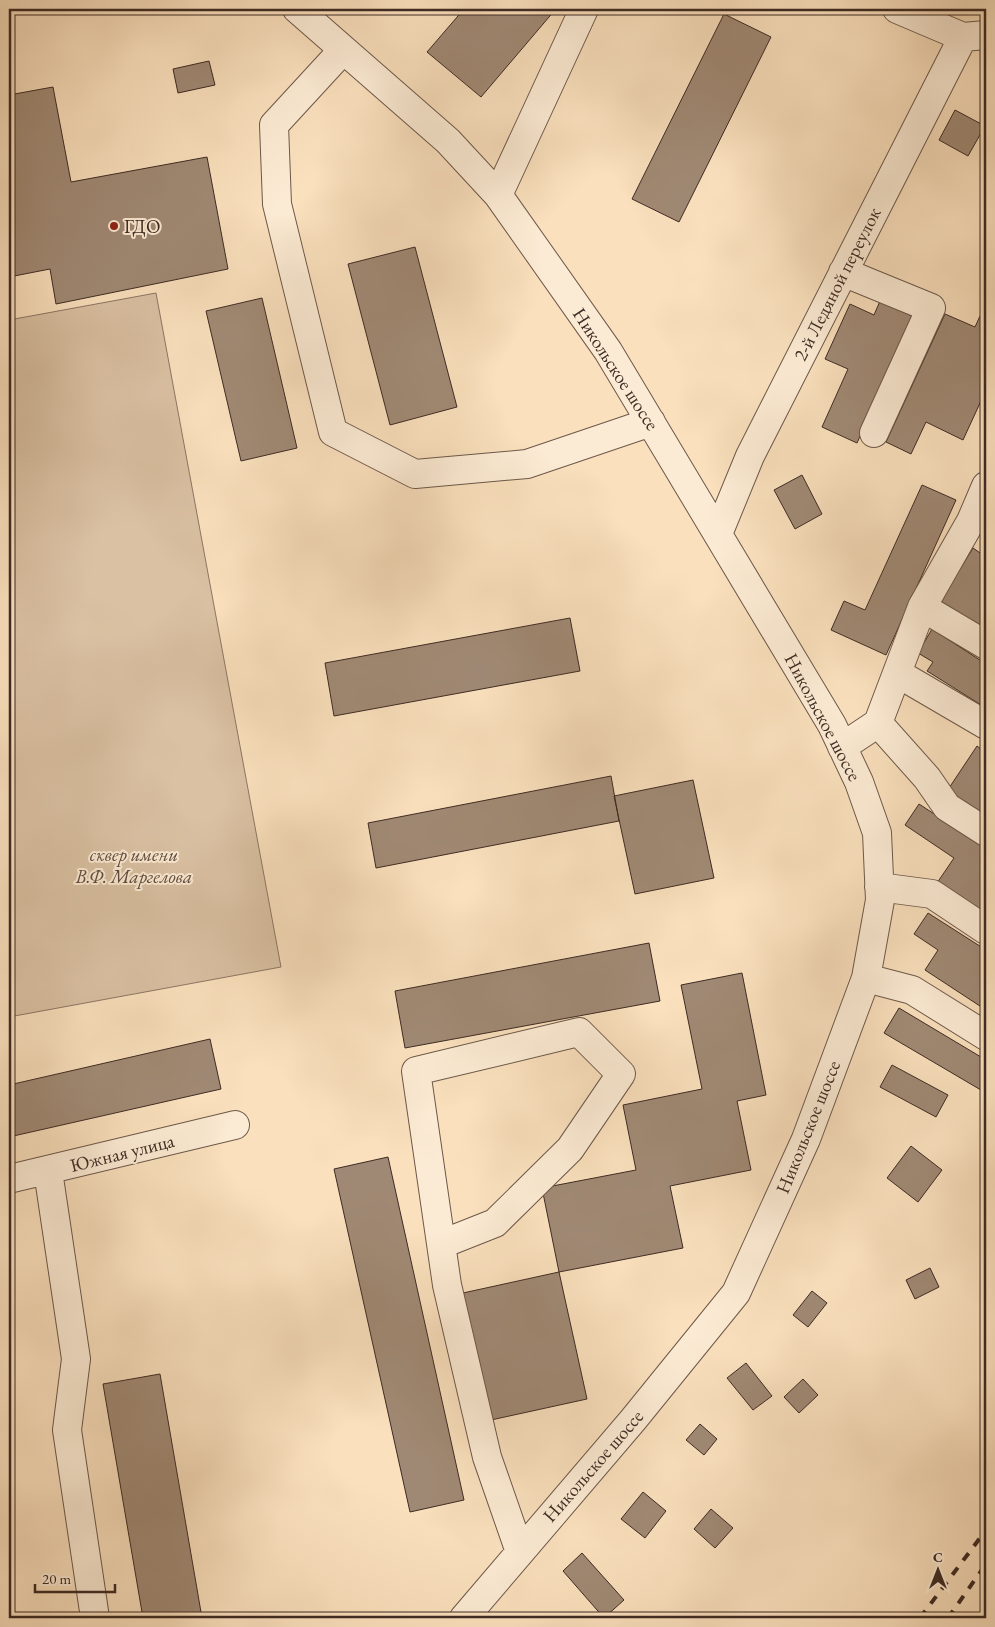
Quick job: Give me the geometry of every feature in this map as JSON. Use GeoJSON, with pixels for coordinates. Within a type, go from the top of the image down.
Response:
{"type":"FeatureCollection","features":[{"type":"Feature","properties":{"kind":"street","name":"Никольское шоссе"},"geometry":{"type":"LineString","coordinates":[[297,9],[448,142],[498,195],[608,351],[832,725],[859,782],[876,833],[880,900],[866,978],[806,1139],[736,1293],[633,1420],[464,1618]]}},
{"type":"Feature","properties":{"kind":"street"},"geometry":{"type":"LineString","coordinates":[[498,195],[584,9]]}},
{"type":"Feature","properties":{"kind":"street","name":"2-й Ледяной переулок"},"geometry":{"type":"LineString","coordinates":[[718,534],[750,456],[843,272],[975,36],[897,9]]}},
{"type":"Feature","properties":{"kind":"street"},"geometry":{"type":"LineString","coordinates":[[343,50],[274,126],[278,204],[333,432],[415,474],[527,464],[651,422]]}},
{"type":"Feature","properties":{"kind":"street"},"geometry":{"type":"LineString","coordinates":[[843,272],[931,308],[874,433]]}},
{"type":"Feature","properties":{"kind":"street"},"geometry":{"type":"LineString","coordinates":[[842,747],[878,722],[922,607],[979,526],[986,486]]}},
{"type":"Feature","properties":{"kind":"street"},"geometry":{"type":"LineString","coordinates":[[922,607],[986,646]]}},
{"type":"Feature","properties":{"kind":"street"},"geometry":{"type":"LineString","coordinates":[[897,673],[986,725]]}},
{"type":"Feature","properties":{"kind":"street"},"geometry":{"type":"LineString","coordinates":[[878,722],[927,778],[948,807],[986,832]]}},
{"type":"Feature","properties":{"kind":"street"},"geometry":{"type":"LineString","coordinates":[[879,887],[932,894],[986,930]]}},
{"type":"Feature","properties":{"kind":"street"},"geometry":{"type":"LineString","coordinates":[[866,978],[912,990],[986,1036]]}},
{"type":"Feature","properties":{"kind":"street"},"geometry":{"type":"LineString","coordinates":[[442,1244],[495,1224],[570,1149],[621,1074],[579,1032],[416,1071],[448,1285],[487,1457],[520,1552]]}},
{"type":"Feature","properties":{"kind":"street","name":"Южная улица"},"geometry":{"type":"LineString","coordinates":[[9,1179],[236,1125]]}},
{"type":"Feature","properties":{"kind":"street"},"geometry":{"type":"LineString","coordinates":[[48,1171],[76,1359],[67,1430],[95,1618]]}},
{"type":"Feature","properties":{"kind":"green space","name":"сквер имени В.Ф. Маргелова"},"geometry":{"type":"Polygon","coordinates":[[[156,293],[281,967],[9,1017],[9,320],[156,293]]]}},
{"type":"Feature","properties":{"kind":"building"},"geometry":{"type":"Polygon","coordinates":[[[464,9],[555,10],[481,97],[427,52],[464,9]]]}},
{"type":"Feature","properties":{"kind":"building"},"geometry":{"type":"Polygon","coordinates":[[[724,14],[771,37],[679,222],[632,199],[724,14]]]}},
{"type":"Feature","properties":{"kind":"building"},"geometry":{"type":"Polygon","coordinates":[[[209,61],[215,85],[178,93],[173,69],[209,61]]]}},
{"type":"Feature","properties":{"kind":"building","name":"ГДО"},"geometry":{"type":"Polygon","coordinates":[[[53,87],[71,182],[207,157],[228,269],[56,304],[50,269],[9,277],[9,95],[53,87]]]}},
{"type":"Feature","properties":{"kind":"building"},"geometry":{"type":"Polygon","coordinates":[[[955,110],[985,126],[968,156],[939,140],[955,110]]]}},
{"type":"Feature","properties":{"kind":"building"},"geometry":{"type":"Polygon","coordinates":[[[415,247],[457,407],[390,425],[348,264],[415,247]]]}},
{"type":"Feature","properties":{"kind":"building"},"geometry":{"type":"Polygon","coordinates":[[[262,298],[297,448],[241,461],[206,311],[262,298]]]}},
{"type":"Feature","properties":{"kind":"building"},"geometry":{"type":"Polygon","coordinates":[[[880,301],[914,317],[857,443],[822,427],[848,369],[825,359],[850,304],[874,315],[880,301]]]}},
{"type":"Feature","properties":{"kind":"building"},"geometry":{"type":"Polygon","coordinates":[[[945,314],[975,327],[980,316],[986,318],[986,390],[963,440],[926,422],[911,454],[886,442],[945,314]]]}},
{"type":"Feature","properties":{"kind":"building"},"geometry":{"type":"Polygon","coordinates":[[[802,475],[822,514],[795,529],[774,490],[802,475]]]}},
{"type":"Feature","properties":{"kind":"building"},"geometry":{"type":"Polygon","coordinates":[[[922,485],[956,500],[886,655],[831,630],[844,601],[865,610],[922,485]]]}},
{"type":"Feature","properties":{"kind":"building"},"geometry":{"type":"Polygon","coordinates":[[[973,548],[986,557],[986,630],[940,601],[973,548]]]}},
{"type":"Feature","properties":{"kind":"building"},"geometry":{"type":"Polygon","coordinates":[[[570,618],[580,671],[334,716],[325,663],[570,618]]]}},
{"type":"Feature","properties":{"kind":"building"},"geometry":{"type":"Polygon","coordinates":[[[932,629],[986,664],[986,708],[927,671],[933,662],[918,653],[932,629]]]}},
{"type":"Feature","properties":{"kind":"building"},"geometry":{"type":"Polygon","coordinates":[[[977,746],[986,753],[986,817],[947,791],[977,746]]]}},
{"type":"Feature","properties":{"kind":"building"},"geometry":{"type":"Polygon","coordinates":[[[611,776],[619,821],[376,868],[368,823],[611,776]]]}},
{"type":"Feature","properties":{"kind":"building"},"geometry":{"type":"Polygon","coordinates":[[[693,780],[714,878],[635,894],[614,796],[693,780]]]}},
{"type":"Feature","properties":{"kind":"building"},"geometry":{"type":"Polygon","coordinates":[[[919,804],[986,848],[986,915],[937,883],[954,858],[905,825],[919,804]]]}},
{"type":"Feature","properties":{"kind":"building"},"geometry":{"type":"Polygon","coordinates":[[[928,913],[986,950],[986,1010],[925,970],[938,950],[914,934],[928,913]]]}},
{"type":"Feature","properties":{"kind":"building"},"geometry":{"type":"Polygon","coordinates":[[[649,943],[660,1001],[405,1048],[395,991],[649,943]]]}},
{"type":"Feature","properties":{"kind":"building"},"geometry":{"type":"Polygon","coordinates":[[[742,973],[766,1095],[737,1101],[751,1170],[670,1186],[683,1248],[559,1272],[542,1188],[636,1170],[623,1105],[702,1089],[681,985],[742,973]]]}},
{"type":"Feature","properties":{"kind":"building"},"geometry":{"type":"Polygon","coordinates":[[[899,1008],[986,1060],[986,1093],[884,1033],[899,1008]]]}},
{"type":"Feature","properties":{"kind":"building"},"geometry":{"type":"Polygon","coordinates":[[[210,1039],[221,1089],[9,1137],[9,1085],[210,1039]]]}},
{"type":"Feature","properties":{"kind":"building"},"geometry":{"type":"Polygon","coordinates":[[[892,1065],[948,1095],[936,1117],[880,1087],[892,1065]]]}},
{"type":"Feature","properties":{"kind":"building"},"geometry":{"type":"Polygon","coordinates":[[[911,1146],[942,1170],[918,1202],[887,1178],[911,1146]]]}},
{"type":"Feature","properties":{"kind":"building"},"geometry":{"type":"Polygon","coordinates":[[[388,1157],[464,1500],[410,1512],[334,1169],[388,1157]]]}},
{"type":"Feature","properties":{"kind":"building"},"geometry":{"type":"Polygon","coordinates":[[[930,1268],[939,1287],[915,1299],[906,1280],[930,1268]]]}},
{"type":"Feature","properties":{"kind":"building"},"geometry":{"type":"Polygon","coordinates":[[[559,1272],[587,1399],[491,1420],[463,1293],[559,1272]]]}},
{"type":"Feature","properties":{"kind":"building"},"geometry":{"type":"Polygon","coordinates":[[[812,1291],[827,1303],[808,1327],[793,1315],[812,1291]]]}},
{"type":"Feature","properties":{"kind":"building"},"geometry":{"type":"Polygon","coordinates":[[[746,1363],[772,1396],[753,1410],[727,1378],[746,1363]]]}},
{"type":"Feature","properties":{"kind":"building"},"geometry":{"type":"Polygon","coordinates":[[[160,1374],[202,1618],[143,1618],[103,1384],[160,1374]]]}},
{"type":"Feature","properties":{"kind":"building"},"geometry":{"type":"Polygon","coordinates":[[[803,1379],[818,1395],[799,1413],[784,1397],[803,1379]]]}},
{"type":"Feature","properties":{"kind":"building"},"geometry":{"type":"Polygon","coordinates":[[[700,1424],[717,1439],[704,1455],[686,1440],[700,1424]]]}},
{"type":"Feature","properties":{"kind":"building"},"geometry":{"type":"Polygon","coordinates":[[[643,1492],[666,1511],[645,1538],[621,1519],[643,1492]]]}},
{"type":"Feature","properties":{"kind":"building"},"geometry":{"type":"Polygon","coordinates":[[[711,1509],[733,1528],[715,1548],[694,1529],[711,1509]]]}},
{"type":"Feature","properties":{"kind":"building"},"geometry":{"type":"Polygon","coordinates":[[[582,1553],[624,1600],[604,1618],[563,1571],[582,1553]]]}},
{"type":"Feature","properties":{"kind":"railway"},"geometry":{"type":"LineString","coordinates":[[920,1618],[986,1530]]}},
{"type":"Feature","properties":{"kind":"railway"},"geometry":{"type":"LineString","coordinates":[[948,1618],[986,1564]]}},
{"type":"Feature","properties":{"kind":"place","name":"ГДО"},"geometry":{"type":"Point","coordinates":[114,226]}}]}
